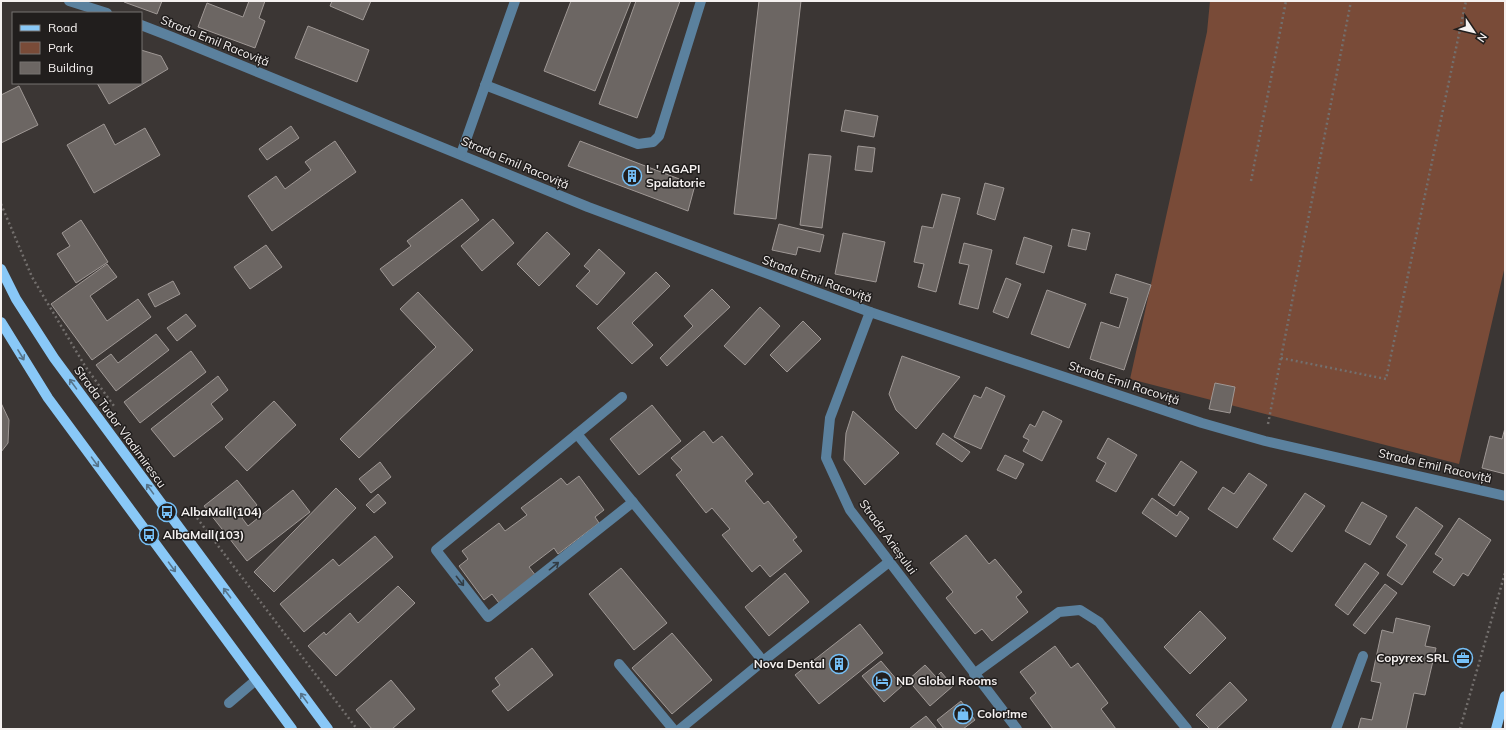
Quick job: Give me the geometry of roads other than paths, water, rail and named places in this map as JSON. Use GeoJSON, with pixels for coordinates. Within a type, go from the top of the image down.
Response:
{"type":"FeatureCollection","features":[{"type":"Feature","properties":{"kind":"main road","name":"Strada Tudor Vladimirescu"},"geometry":{"type":"LineString","coordinates":[[1,269],[16,299],[54,358],[328,729]]}},
{"type":"Feature","properties":{"kind":"main road"},"geometry":{"type":"LineString","coordinates":[[1,322],[48,398],[292,729]]}},
{"type":"Feature","properties":{"kind":"main road"},"geometry":{"type":"LineString","coordinates":[[1496,729],[1505,696]]}},
{"type":"Feature","properties":{"kind":"street"},"geometry":{"type":"LineString","coordinates":[[69,1],[104,12]]}},
{"type":"Feature","properties":{"kind":"street"},"geometry":{"type":"LineString","coordinates":[[461,154],[515,1]]}},
{"type":"Feature","properties":{"kind":"street"},"geometry":{"type":"LineString","coordinates":[[485,84],[638,144],[653,142],[659,136],[701,1]]}},
{"type":"Feature","properties":{"kind":"street","name":"Strada Emil Racoviță"},"geometry":{"type":"LineString","coordinates":[[142,25],[172,36],[588,207],[870,312],[1202,423],[1265,441],[1505,496]]}},
{"type":"Feature","properties":{"kind":"street","name":"Strada Arieșului"},"geometry":{"type":"LineString","coordinates":[[870,312],[830,418],[826,458],[850,510],[1017,729]]}},
{"type":"Feature","properties":{"kind":"street"},"geometry":{"type":"LineString","coordinates":[[622,397],[436,550],[488,618],[633,502]]}},
{"type":"Feature","properties":{"kind":"street"},"geometry":{"type":"LineString","coordinates":[[577,434],[763,661]]}},
{"type":"Feature","properties":{"kind":"street"},"geometry":{"type":"LineString","coordinates":[[680,729],[763,661],[889,562]]}},
{"type":"Feature","properties":{"kind":"street"},"geometry":{"type":"LineString","coordinates":[[974,674],[1059,612],[1080,610],[1099,622],[1187,729]]}},
{"type":"Feature","properties":{"kind":"street"},"geometry":{"type":"LineString","coordinates":[[1336,729],[1363,656]]}},
{"type":"Feature","properties":{"kind":"street"},"geometry":{"type":"LineString","coordinates":[[619,664],[672,729]]}},
{"type":"Feature","properties":{"kind":"street"},"geometry":{"type":"LineString","coordinates":[[229,703],[256,680]]}},
{"type":"Feature","properties":{"kind":"place","name":"L ' AGAPI Spalatorie"},"geometry":{"type":"Point","coordinates":[632,176]}},
{"type":"Feature","properties":{"kind":"place","name":"AlbaMall(104)"},"geometry":{"type":"Point","coordinates":[167,512]}},
{"type":"Feature","properties":{"kind":"place","name":"AlbaMall(103)"},"geometry":{"type":"Point","coordinates":[149,535]}},
{"type":"Feature","properties":{"kind":"place","name":"Copyrex SRL"},"geometry":{"type":"Point","coordinates":[1463,658]}},
{"type":"Feature","properties":{"kind":"place","name":"Nova Dental"},"geometry":{"type":"Point","coordinates":[839,664]}},
{"type":"Feature","properties":{"kind":"place","name":"ND Global Rooms"},"geometry":{"type":"Point","coordinates":[882,681]}},
{"type":"Feature","properties":{"kind":"place","name":"Color!me"},"geometry":{"type":"Point","coordinates":[963,714]}}]}
